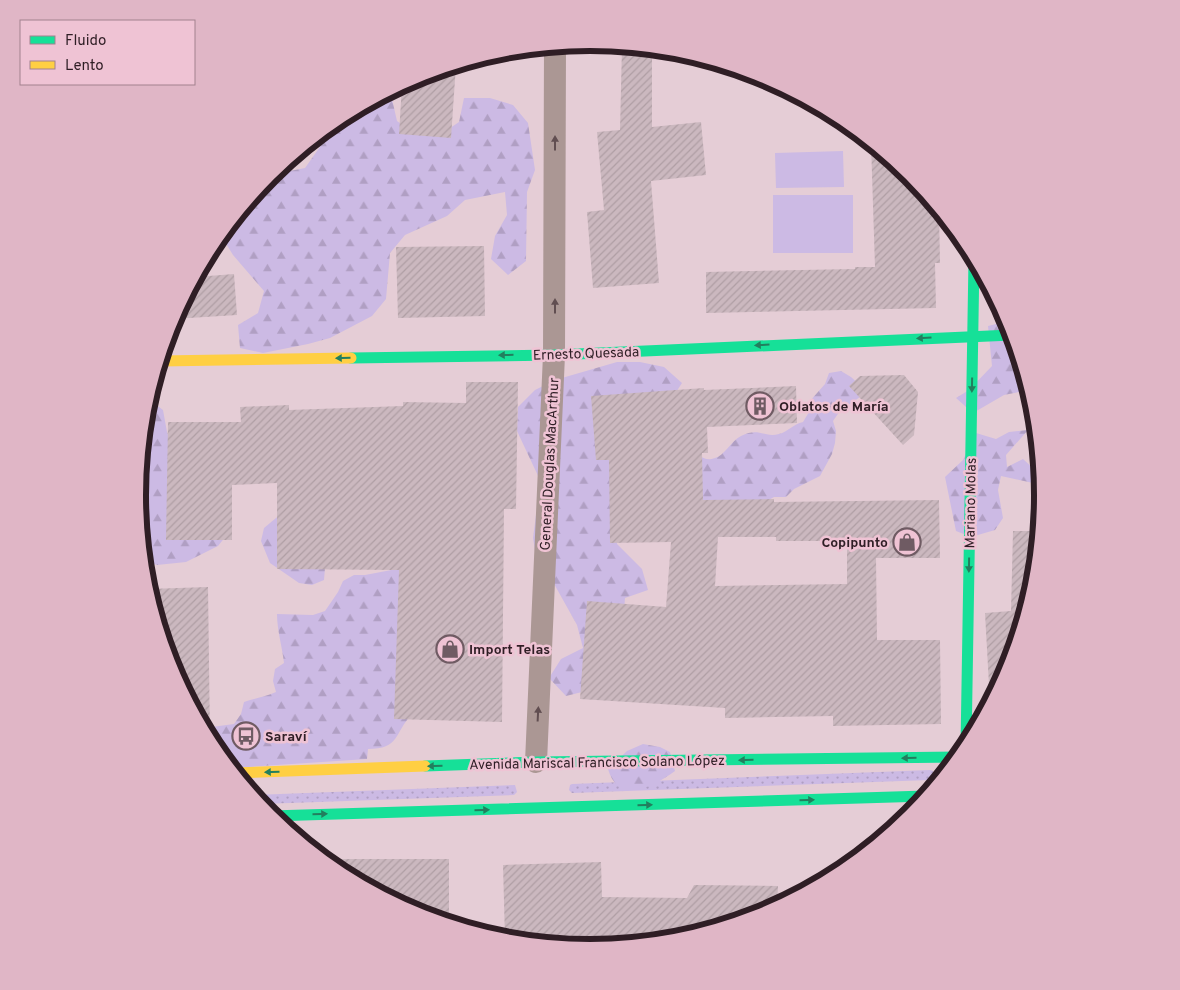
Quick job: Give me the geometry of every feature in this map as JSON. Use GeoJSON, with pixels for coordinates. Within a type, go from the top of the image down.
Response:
{"type":"FeatureCollection","features":[{"type":"Feature","properties":{"kind":"main road","name":"Mariano Molas"},"geometry":{"type":"LineString","coordinates":[[966,730],[974,273]]}},
{"type":"Feature","properties":{"kind":"main road","name":"Ernesto Quesada"},"geometry":{"type":"LineString","coordinates":[[167,361],[554,354],[1004,335]]}},
{"type":"Feature","properties":{"kind":"main road","name":"Avenida Mariscal Francisco Solano López"},"geometry":{"type":"LineString","coordinates":[[244,773],[536,762],[948,757]]}},
{"type":"Feature","properties":{"kind":"main road"},"geometry":{"type":"LineString","coordinates":[[283,816],[916,796]]}},
{"type":"Feature","properties":{"kind":"street","name":"General Douglas MacArthur"},"geometry":{"type":"LineString","coordinates":[[536,762],[554,354],[555,53]]}},
{"type":"Feature","properties":{"kind":"green space"},"geometry":{"type":"Polygon","coordinates":[[[392,98],[397,121],[417,135],[440,135],[459,122],[464,98],[490,98],[513,105],[528,123],[535,170],[527,192],[526,261],[508,275],[491,259],[495,236],[507,215],[505,192],[465,200],[447,216],[405,235],[390,253],[386,299],[372,316],[330,338],[308,344],[263,353],[240,348],[238,325],[258,313],[264,291],[233,255],[225,242],[256,202],[286,172],[305,168],[326,139],[343,126],[392,98]]]}},
{"type":"Feature","properties":{"kind":"green space"},"geometry":{"type":"Polygon","coordinates":[[[843,151],[844,187],[776,188],[775,153],[843,151]]]}},
{"type":"Feature","properties":{"kind":"green space"},"geometry":{"type":"Polygon","coordinates":[[[773,195],[853,195],[853,253],[773,253],[773,195]]]}},
{"type":"Feature","properties":{"kind":"green space"},"geometry":{"type":"Polygon","coordinates":[[[999,323],[1021,392],[1004,395],[973,413],[956,398],[969,390],[992,366],[988,326],[999,323]]]}},
{"type":"Feature","properties":{"kind":"green space"},"geometry":{"type":"Polygon","coordinates":[[[617,362],[640,362],[664,367],[682,383],[669,403],[618,498],[617,544],[642,569],[648,590],[625,598],[623,623],[590,690],[566,696],[549,678],[561,659],[583,648],[577,625],[553,582],[537,562],[533,538],[536,515],[547,495],[517,431],[518,407],[535,390],[555,380],[617,362]]]}},
{"type":"Feature","properties":{"kind":"green space"},"geometry":{"type":"Polygon","coordinates":[[[841,371],[860,385],[860,397],[840,411],[833,421],[836,431],[835,443],[832,454],[820,476],[794,489],[786,497],[774,497],[753,509],[718,522],[662,458],[694,454],[711,459],[718,457],[737,438],[747,433],[757,432],[774,435],[782,433],[803,422],[809,412],[810,401],[825,384],[829,373],[841,371]]]}},
{"type":"Feature","properties":{"kind":"green space"},"geometry":{"type":"Polygon","coordinates":[[[156,404],[163,410],[171,443],[226,536],[218,546],[186,562],[157,565],[152,563],[150,553],[146,495],[150,437],[156,404]]]}},
{"type":"Feature","properties":{"kind":"green space"},"geometry":{"type":"Polygon","coordinates":[[[1028,430],[1006,455],[1007,467],[1023,459],[1033,468],[1034,483],[1001,476],[998,490],[1003,518],[995,530],[971,537],[956,531],[945,477],[963,460],[976,433],[996,439],[1009,432],[1028,430]]]}},
{"type":"Feature","properties":{"kind":"green space"},"geometry":{"type":"Polygon","coordinates":[[[282,513],[325,568],[324,580],[312,585],[299,583],[270,563],[261,541],[264,528],[282,513]]]}},
{"type":"Feature","properties":{"kind":"green space"},"geometry":{"type":"Polygon","coordinates":[[[402,568],[412,714],[391,743],[386,746],[368,749],[367,759],[240,767],[212,727],[234,724],[241,714],[244,702],[276,692],[273,681],[275,669],[284,663],[277,614],[313,615],[325,611],[343,581],[354,575],[365,575],[402,568]]]}},
{"type":"Feature","properties":{"kind":"green space"},"geometry":{"type":"Polygon","coordinates":[[[643,744],[660,747],[670,752],[675,771],[658,782],[638,789],[620,787],[613,780],[608,769],[627,751],[643,744]]]}},
{"type":"Feature","properties":{"kind":"green space"},"geometry":{"type":"Polygon","coordinates":[[[930,770],[933,771],[934,775],[930,780],[572,793],[569,790],[572,784],[930,770]]]}},
{"type":"Feature","properties":{"kind":"green space"},"geometry":{"type":"Polygon","coordinates":[[[515,785],[517,792],[514,795],[271,804],[262,795],[515,785]]]}},
{"type":"Feature","properties":{"kind":"building"},"geometry":{"type":"Polygon","coordinates":[[[622,52],[652,56],[652,127],[701,122],[706,175],[651,181],[659,283],[593,288],[587,212],[604,210],[597,132],[620,130],[622,52]]]}},
{"type":"Feature","properties":{"kind":"building"},"geometry":{"type":"Polygon","coordinates":[[[456,72],[451,138],[399,134],[401,94],[456,72]]]}},
{"type":"Feature","properties":{"kind":"building"},"geometry":{"type":"Polygon","coordinates":[[[871,152],[904,181],[939,221],[940,263],[935,263],[936,308],[706,313],[706,272],[875,267],[871,152]]]}},
{"type":"Feature","properties":{"kind":"building"},"geometry":{"type":"Polygon","coordinates":[[[484,246],[485,316],[398,318],[396,247],[484,246]]]}},
{"type":"Feature","properties":{"kind":"building"},"geometry":{"type":"Polygon","coordinates":[[[234,274],[237,315],[183,318],[204,276],[234,274]]]}},
{"type":"Feature","properties":{"kind":"building"},"geometry":{"type":"Polygon","coordinates":[[[904,375],[918,392],[914,435],[903,445],[849,386],[860,376],[904,375]]]}},
{"type":"Feature","properties":{"kind":"building"},"geometry":{"type":"Polygon","coordinates":[[[466,382],[518,382],[516,509],[504,509],[502,722],[394,719],[399,570],[277,569],[277,483],[232,485],[232,540],[166,540],[168,422],[241,422],[240,407],[289,405],[289,410],[403,406],[403,402],[466,403],[466,382]]]}},
{"type":"Feature","properties":{"kind":"building"},"geometry":{"type":"Polygon","coordinates":[[[796,386],[797,423],[707,427],[708,453],[702,453],[703,500],[774,499],[774,502],[939,500],[940,558],[876,558],[877,640],[940,640],[941,724],[833,726],[833,716],[725,718],[725,708],[580,699],[587,601],[666,607],[671,542],[610,543],[609,460],[596,460],[591,396],[704,388],[704,390],[796,386]],[[718,537],[715,586],[847,584],[847,541],[776,541],[776,537],[718,537]]]}},
{"type":"Feature","properties":{"kind":"building"},"geometry":{"type":"Polygon","coordinates":[[[1013,531],[1032,531],[1019,610],[1000,665],[989,688],[985,613],[1011,611],[1013,531]]]}},
{"type":"Feature","properties":{"kind":"building"},"geometry":{"type":"Polygon","coordinates":[[[208,587],[210,723],[180,665],[161,610],[156,589],[208,587]]]}},
{"type":"Feature","properties":{"kind":"building"},"geometry":{"type":"Polygon","coordinates":[[[336,859],[449,859],[449,916],[394,893],[336,859]]]}},
{"type":"Feature","properties":{"kind":"building"},"geometry":{"type":"Polygon","coordinates":[[[601,862],[602,897],[687,898],[694,885],[778,886],[777,897],[705,924],[648,935],[586,939],[532,935],[505,930],[503,865],[601,862]]]}},
{"type":"Feature","properties":{"kind":"traffic: fast"},"geometry":{"type":"LineString","coordinates":[[966,730],[974,273]]}},
{"type":"Feature","properties":{"kind":"traffic: fast"},"geometry":{"type":"LineString","coordinates":[[351,358],[554,355],[1004,335]]}},
{"type":"Feature","properties":{"kind":"traffic: fast"},"geometry":{"type":"LineString","coordinates":[[425,766],[536,762],[948,757]]}},
{"type":"Feature","properties":{"kind":"traffic: fast"},"geometry":{"type":"LineString","coordinates":[[283,816],[916,796]]}},
{"type":"Feature","properties":{"kind":"traffic: slow"},"geometry":{"type":"LineString","coordinates":[[167,361],[351,358]]}},
{"type":"Feature","properties":{"kind":"traffic: slow"},"geometry":{"type":"LineString","coordinates":[[244,773],[425,766]]}},
{"type":"Feature","properties":{"kind":"place","name":"Oblatos de María"},"geometry":{"type":"Point","coordinates":[760,406]}},
{"type":"Feature","properties":{"kind":"place","name":"Copipunto"},"geometry":{"type":"Point","coordinates":[907,542]}},
{"type":"Feature","properties":{"kind":"place","name":"Import Telas"},"geometry":{"type":"Point","coordinates":[450,649]}},
{"type":"Feature","properties":{"kind":"place","name":"Saraví"},"geometry":{"type":"Point","coordinates":[246,736]}}]}
